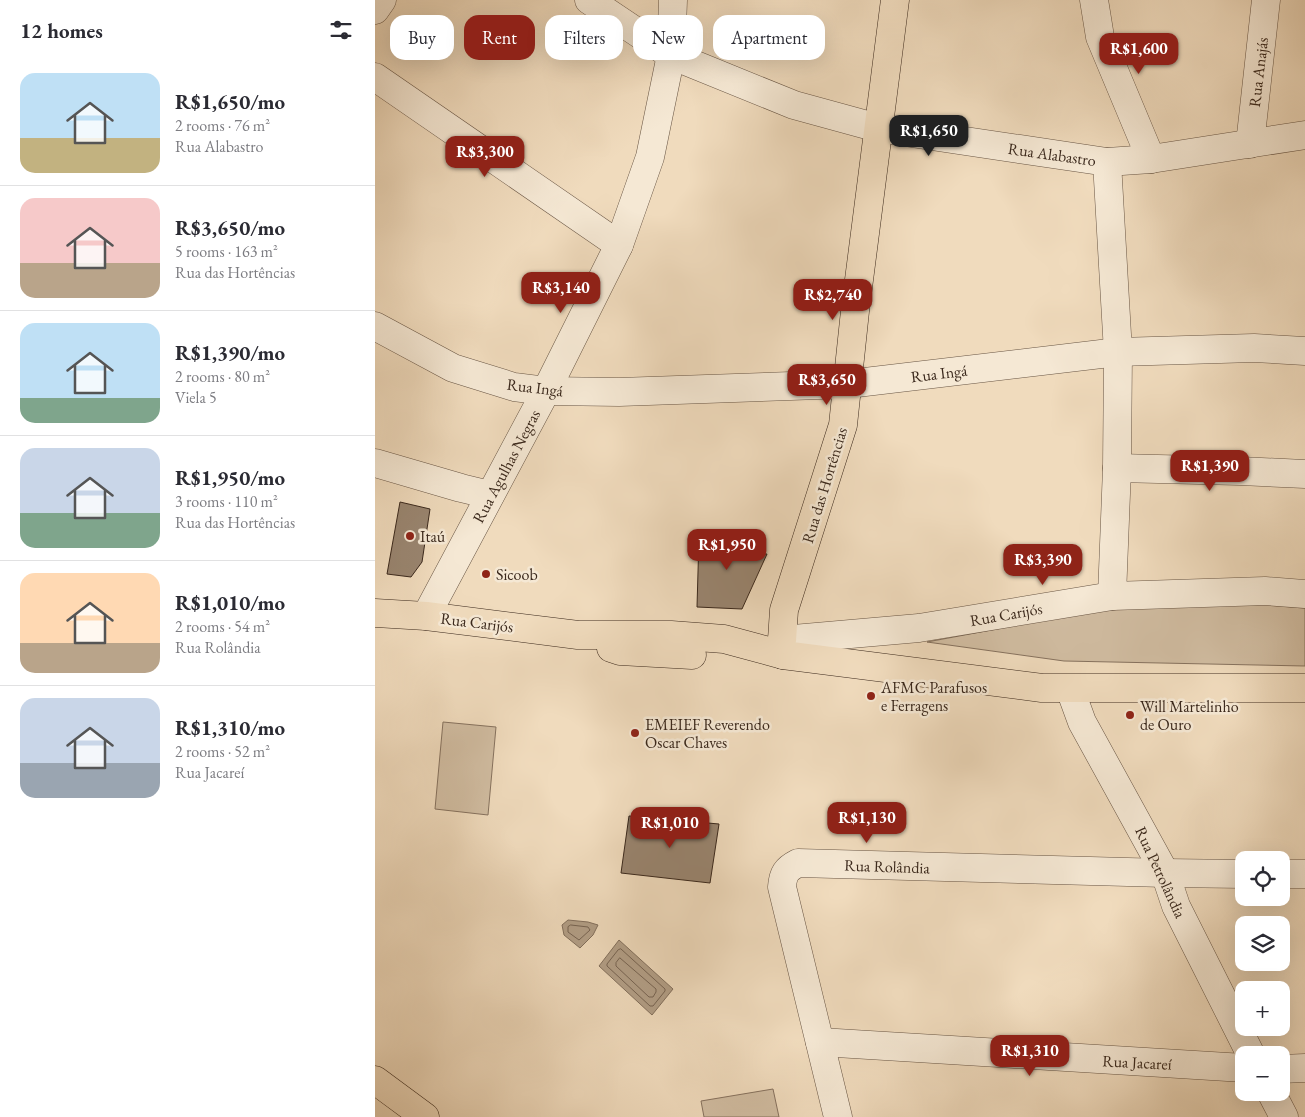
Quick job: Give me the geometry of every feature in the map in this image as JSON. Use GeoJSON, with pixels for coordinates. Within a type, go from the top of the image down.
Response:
{"type":"FeatureCollection","features":[{"type":"Feature","properties":{"kind":"main road","name":"Rua das Hortências"},"geometry":{"type":"LineString","coordinates":[[783,647],[785,610],[843,425],[895,0]]}},
{"type":"Feature","properties":{"kind":"main road","name":"Rua Carijós"},"geometry":{"type":"LineString","coordinates":[[375,613],[426,616],[578,635],[620,652],[724,658],[783,647],[1041,688],[1305,688]]}},
{"type":"Feature","properties":{"kind":"main road"},"geometry":{"type":"LineString","coordinates":[[375,1080],[425,1117]]}},
{"type":"Feature","properties":{"kind":"street"},"geometry":{"type":"LineString","coordinates":[[375,10],[382,0]]}},
{"type":"Feature","properties":{"kind":"street","name":"Rua Alabastro"},"geometry":{"type":"LineString","coordinates":[[589,0],[633,30]]}},
{"type":"Feature","properties":{"kind":"street","name":"Rua Agulhas Negras"},"geometry":{"type":"LineString","coordinates":[[672,15],[673,0]]}},
{"type":"Feature","properties":{"kind":"street"},"geometry":{"type":"LineString","coordinates":[[1094,0],[1099,37],[1151,159]]}},
{"type":"Feature","properties":{"kind":"street","name":"Rua Anajás"},"geometry":{"type":"LineString","coordinates":[[1250,144],[1267,0]]}},
{"type":"Feature","properties":{"kind":"street","name":"Rua Agulhas Negras"},"geometry":{"type":"LineString","coordinates":[[426,616],[546,391],[619,245],[650,157],[670,60]]}},
{"type":"Feature","properties":{"kind":"street","name":"Rua Alabastro"},"geometry":{"type":"LineString","coordinates":[[683,60],[794,106],[878,128],[1107,162],[1151,159],[1305,135]]}},
{"type":"Feature","properties":{"kind":"street"},"geometry":{"type":"LineString","coordinates":[[375,77],[619,245]]}},
{"type":"Feature","properties":{"kind":"street"},"geometry":{"type":"LineString","coordinates":[[1107,162],[1119,352],[1112,596]]}},
{"type":"Feature","properties":{"kind":"street","name":"Rua Ingá"},"geometry":{"type":"LineString","coordinates":[[375,326],[453,368],[514,386],[546,391],[619,392],[848,384],[1119,352],[1255,348],[1305,351]]}},
{"type":"Feature","properties":{"kind":"street"},"geometry":{"type":"LineString","coordinates":[[375,463],[490,495]]}},
{"type":"Feature","properties":{"kind":"street"},"geometry":{"type":"LineString","coordinates":[[1117,468],[1305,474]]}},
{"type":"Feature","properties":{"kind":"street","name":"Rua Carijós"},"geometry":{"type":"LineString","coordinates":[[783,647],[919,628],[1112,596],[1265,591],[1305,594]]}},
{"type":"Feature","properties":{"kind":"street","name":"Rua Petrolândia"},"geometry":{"type":"LineString","coordinates":[[1070,689],[1082,722],[1165,874],[1176,906],[1246,1046]]}},
{"type":"Feature","properties":{"kind":"street","name":"Rua Rolândia"},"geometry":{"type":"LineString","coordinates":[[838,1117],[782,886],[783,875],[787,869],[797,863],[1165,874],[1235,874]]}},
{"type":"Feature","properties":{"kind":"street"},"geometry":{"type":"LineString","coordinates":[[1290,874],[1305,874]]}},
{"type":"Feature","properties":{"kind":"street","name":"Rua Jacareí"},"geometry":{"type":"LineString","coordinates":[[820,1042],[1235,1067]]}},
{"type":"Feature","properties":{"kind":"street"},"geometry":{"type":"LineString","coordinates":[[1290,1068],[1305,1068]]}},
{"type":"Feature","properties":{"kind":"street"},"geometry":{"type":"LineString","coordinates":[[1276,1101],[1284,1117]]}},
{"type":"Feature","properties":{"kind":"shaded area"},"geometry":{"type":"Polygon","coordinates":[[[1267,605],[1305,608],[1305,666],[1064,661],[927,642],[1120,606],[1267,605]]]}},
{"type":"Feature","properties":{"kind":"shaded area"},"geometry":{"type":"Polygon","coordinates":[[[443,722],[496,727],[488,815],[435,809],[443,722]]]}},
{"type":"Feature","properties":{"kind":"shaded area"},"geometry":{"type":"Polygon","coordinates":[[[773,1089],[779,1117],[704,1117],[701,1101],[773,1089]]]}},
{"type":"Feature","properties":{"kind":"water"},"geometry":{"type":"Polygon","coordinates":[[[568,920],[598,925],[593,935],[580,948],[564,935],[562,925],[568,920]]]}},
{"type":"Feature","properties":{"kind":"water"},"geometry":{"type":"Polygon","coordinates":[[[619,940],[673,989],[652,1015],[599,966],[619,940]]]}},
{"type":"Feature","properties":{"kind":"building","name":"Itaú"},"geometry":{"type":"Polygon","coordinates":[[[400,502],[430,509],[422,562],[411,577],[387,574],[400,502]]]}},
{"type":"Feature","properties":{"kind":"building"},"geometry":{"type":"Polygon","coordinates":[[[699,537],[761,538],[760,554],[767,554],[742,609],[697,607],[699,537]]]}},
{"type":"Feature","properties":{"kind":"building"},"geometry":{"type":"Polygon","coordinates":[[[629,816],[719,824],[710,883],[621,873],[629,816]]]}},
{"type":"Feature","properties":{"kind":"place","name":"Itaú"},"geometry":{"type":"Point","coordinates":[410,536]}},
{"type":"Feature","properties":{"kind":"place","name":"Sicoob"},"geometry":{"type":"Point","coordinates":[486,574]}},
{"type":"Feature","properties":{"kind":"place","name":"AFMC Parafusos e Ferragens"},"geometry":{"type":"Point","coordinates":[871,696]}},
{"type":"Feature","properties":{"kind":"place","name":"Will Martelinho de Ouro"},"geometry":{"type":"Point","coordinates":[1130,715]}},
{"type":"Feature","properties":{"kind":"place","name":"EMEIEF Reverendo Oscar Chaves"},"geometry":{"type":"Point","coordinates":[635,733]}}]}
